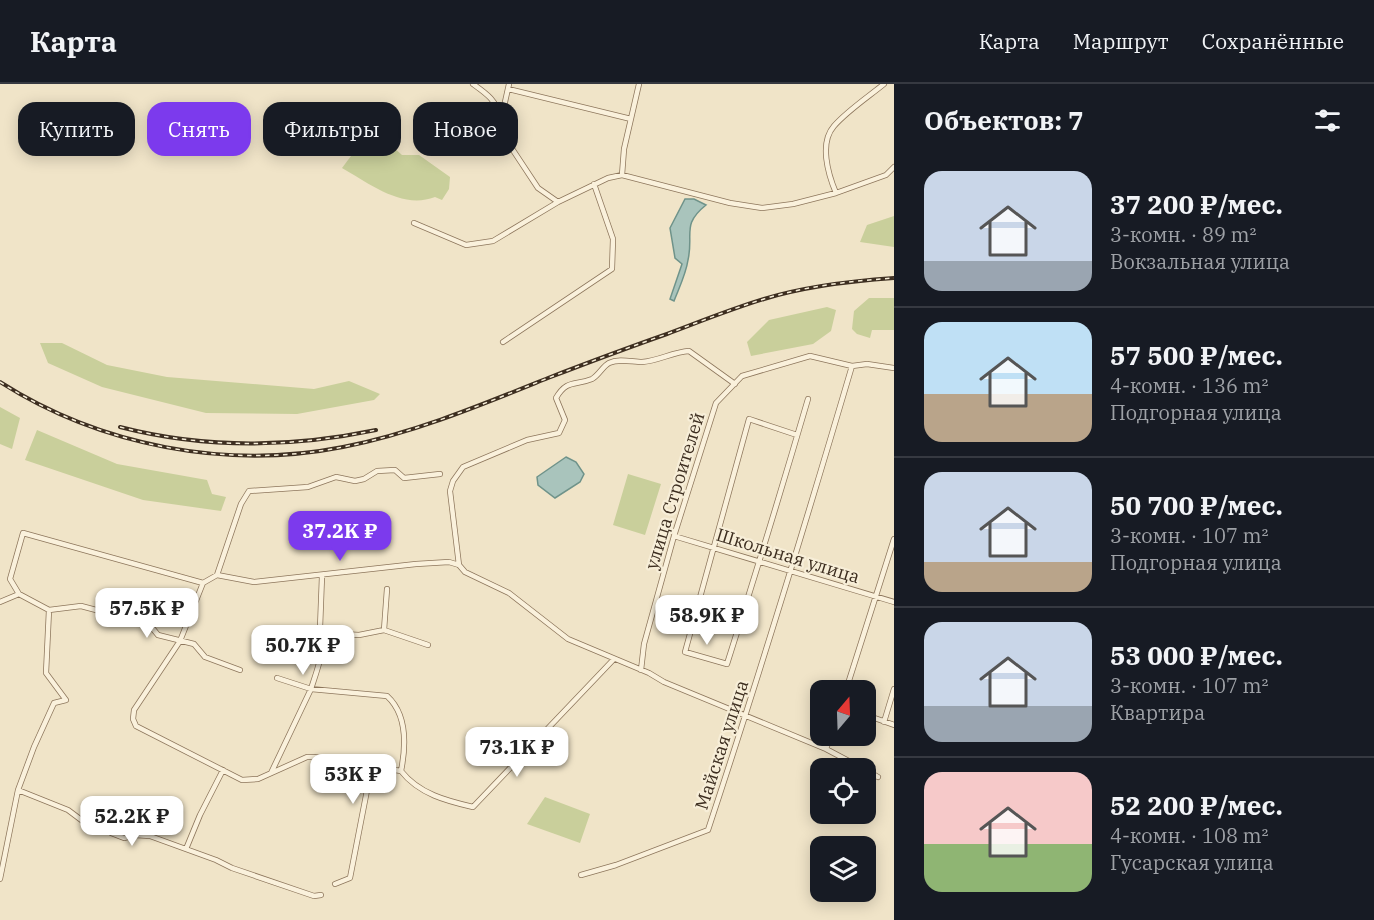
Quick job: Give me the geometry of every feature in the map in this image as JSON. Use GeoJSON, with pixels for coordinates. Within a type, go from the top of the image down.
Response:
{"type":"FeatureCollection","features":[{"type":"Feature","properties":{"kind":"street"},"geometry":{"type":"LineString","coordinates":[[472,84],[494,102]]}},
{"type":"Feature","properties":{"kind":"street"},"geometry":{"type":"LineString","coordinates":[[622,175],[624,149],[639,84]]}},
{"type":"Feature","properties":{"kind":"street"},"geometry":{"type":"LineString","coordinates":[[836,193],[828,174],[826,145],[832,127],[884,84]]}},
{"type":"Feature","properties":{"kind":"street"},"geometry":{"type":"LineString","coordinates":[[505,102],[509,87],[631,119]]}},
{"type":"Feature","properties":{"kind":"street"},"geometry":{"type":"LineString","coordinates":[[517,156],[538,188],[558,202]]}},
{"type":"Feature","properties":{"kind":"street"},"geometry":{"type":"LineString","coordinates":[[414,223],[466,245],[493,242],[558,202],[594,184],[622,175],[730,203],[762,208],[793,204],[836,193],[886,175],[894,167]]}},
{"type":"Feature","properties":{"kind":"street"},"geometry":{"type":"LineString","coordinates":[[502,342],[612,268],[613,239],[594,184]]}},
{"type":"Feature","properties":{"kind":"street"},"geometry":{"type":"LineString","coordinates":[[459,565],[450,491],[453,481],[463,467],[527,440],[559,433],[565,420],[556,398],[562,388],[572,383],[591,379],[609,363],[629,360],[643,362],[677,352],[689,351],[735,384]]}},
{"type":"Feature","properties":{"kind":"street","name":"улица Строителей"},"geometry":{"type":"LineString","coordinates":[[641,670],[644,644],[674,536],[717,403],[742,376],[810,356],[852,366],[867,364],[894,368]]}},
{"type":"Feature","properties":{"kind":"street","name":"Майская улица"},"geometry":{"type":"LineString","coordinates":[[581,875],[616,865],[708,830],[747,715],[852,366]]}},
{"type":"Feature","properties":{"kind":"street"},"geometry":{"type":"LineString","coordinates":[[797,435],[749,419],[685,652],[727,664],[759,562],[808,399]]}},
{"type":"Feature","properties":{"kind":"street"},"geometry":{"type":"LineString","coordinates":[[440,474],[404,478],[395,470],[377,471],[364,479],[355,481],[336,477],[308,488],[249,491],[241,504],[217,575],[204,583],[180,641],[134,710],[133,719],[136,726],[242,780],[258,779],[314,757],[401,771],[407,778],[438,798],[473,807],[614,659]]}},
{"type":"Feature","properties":{"kind":"street"},"geometry":{"type":"LineString","coordinates":[[204,583],[23,533],[10,579],[19,594],[49,610],[81,606],[149,624],[158,635],[194,644],[205,657],[240,670]]}},
{"type":"Feature","properties":{"kind":"street","name":"Школьная улица"},"geometry":{"type":"LineString","coordinates":[[674,536],[894,602]]}},
{"type":"Feature","properties":{"kind":"street"},"geometry":{"type":"LineString","coordinates":[[849,680],[894,539]]}},
{"type":"Feature","properties":{"kind":"street"},"geometry":{"type":"LineString","coordinates":[[217,575],[254,582],[449,562],[459,565],[465,572],[509,593],[568,639],[843,758]]}},
{"type":"Feature","properties":{"kind":"street"},"geometry":{"type":"LineString","coordinates":[[271,773],[311,688],[324,636],[321,628],[322,576]]}},
{"type":"Feature","properties":{"kind":"street"},"geometry":{"type":"LineString","coordinates":[[384,630],[387,589]]}},
{"type":"Feature","properties":{"kind":"street"},"geometry":{"type":"LineString","coordinates":[[0,602],[19,594]]}},
{"type":"Feature","properties":{"kind":"street"},"geometry":{"type":"LineString","coordinates":[[0,879],[18,790],[33,747],[54,703],[66,700],[46,673],[49,610]]}},
{"type":"Feature","properties":{"kind":"street"},"geometry":{"type":"LineString","coordinates":[[324,636],[359,635],[384,630],[428,645]]}},
{"type":"Feature","properties":{"kind":"street"},"geometry":{"type":"LineString","coordinates":[[277,678],[311,688],[387,696],[396,704],[402,720],[405,748],[401,771]]}},
{"type":"Feature","properties":{"kind":"street"},"geometry":{"type":"LineString","coordinates":[[884,722],[894,689]]}},
{"type":"Feature","properties":{"kind":"street"},"geometry":{"type":"LineString","coordinates":[[876,719],[894,725]]}},
{"type":"Feature","properties":{"kind":"street"},"geometry":{"type":"LineString","coordinates":[[186,849],[200,815],[224,770]]}},
{"type":"Feature","properties":{"kind":"street"},"geometry":{"type":"LineString","coordinates":[[335,884],[350,878],[369,780],[375,773],[401,771]]}},
{"type":"Feature","properties":{"kind":"street"},"geometry":{"type":"LineString","coordinates":[[18,790],[68,810],[88,825]]}},
{"type":"Feature","properties":{"kind":"street"},"geometry":{"type":"LineString","coordinates":[[107,818],[111,833],[124,838],[135,835],[150,836],[264,880],[314,896],[321,895]]}},
{"type":"Feature","properties":{"kind":"green space"},"geometry":{"type":"Polygon","coordinates":[[[351,156],[420,156],[450,177],[449,189],[442,200],[435,197],[410,200],[386,193],[342,168],[351,156]]]}},
{"type":"Feature","properties":{"kind":"green space"},"geometry":{"type":"Polygon","coordinates":[[[894,216],[894,247],[860,242],[867,225],[894,216]]]}},
{"type":"Feature","properties":{"kind":"green space"},"geometry":{"type":"Polygon","coordinates":[[[869,298],[894,298],[894,330],[872,330],[870,338],[857,334],[852,329],[854,311],[869,298]]]}},
{"type":"Feature","properties":{"kind":"green space"},"geometry":{"type":"Polygon","coordinates":[[[827,307],[836,310],[831,331],[813,344],[751,356],[747,342],[769,320],[827,307]]]}},
{"type":"Feature","properties":{"kind":"green space"},"geometry":{"type":"Polygon","coordinates":[[[40,343],[62,343],[107,365],[167,377],[314,389],[349,381],[380,394],[374,400],[297,414],[206,413],[102,387],[48,363],[40,343]]]}},
{"type":"Feature","properties":{"kind":"green space"},"geometry":{"type":"Polygon","coordinates":[[[0,407],[20,418],[12,449],[0,444],[0,407]]]}},
{"type":"Feature","properties":{"kind":"green space"},"geometry":{"type":"Polygon","coordinates":[[[37,430],[117,464],[207,480],[212,494],[226,497],[221,511],[143,500],[25,460],[37,430]]]}},
{"type":"Feature","properties":{"kind":"green space"},"geometry":{"type":"Polygon","coordinates":[[[628,474],[661,484],[645,535],[613,525],[628,474]]]}},
{"type":"Feature","properties":{"kind":"green space"},"geometry":{"type":"Polygon","coordinates":[[[545,797],[590,814],[580,843],[527,824],[545,797]]]}},
{"type":"Feature","properties":{"kind":"water"},"geometry":{"type":"Polygon","coordinates":[[[685,199],[694,199],[706,205],[693,218],[691,224],[687,265],[674,301],[670,299],[682,264],[675,258],[670,228],[685,199]]]}},
{"type":"Feature","properties":{"kind":"water"},"geometry":{"type":"Polygon","coordinates":[[[566,457],[576,462],[584,474],[580,482],[555,498],[538,485],[537,477],[566,457]]]}},
{"type":"Feature","properties":{"kind":"railway"},"geometry":{"type":"LineString","coordinates":[[0,382],[39,404],[79,422],[122,437],[166,447],[210,453],[255,456],[299,453],[343,447],[421,426],[764,299],[829,285],[894,278]]}},
{"type":"Feature","properties":{"kind":"railway"},"geometry":{"type":"LineString","coordinates":[[120,427],[184,439],[248,444],[312,440],[376,430]]}}]}
